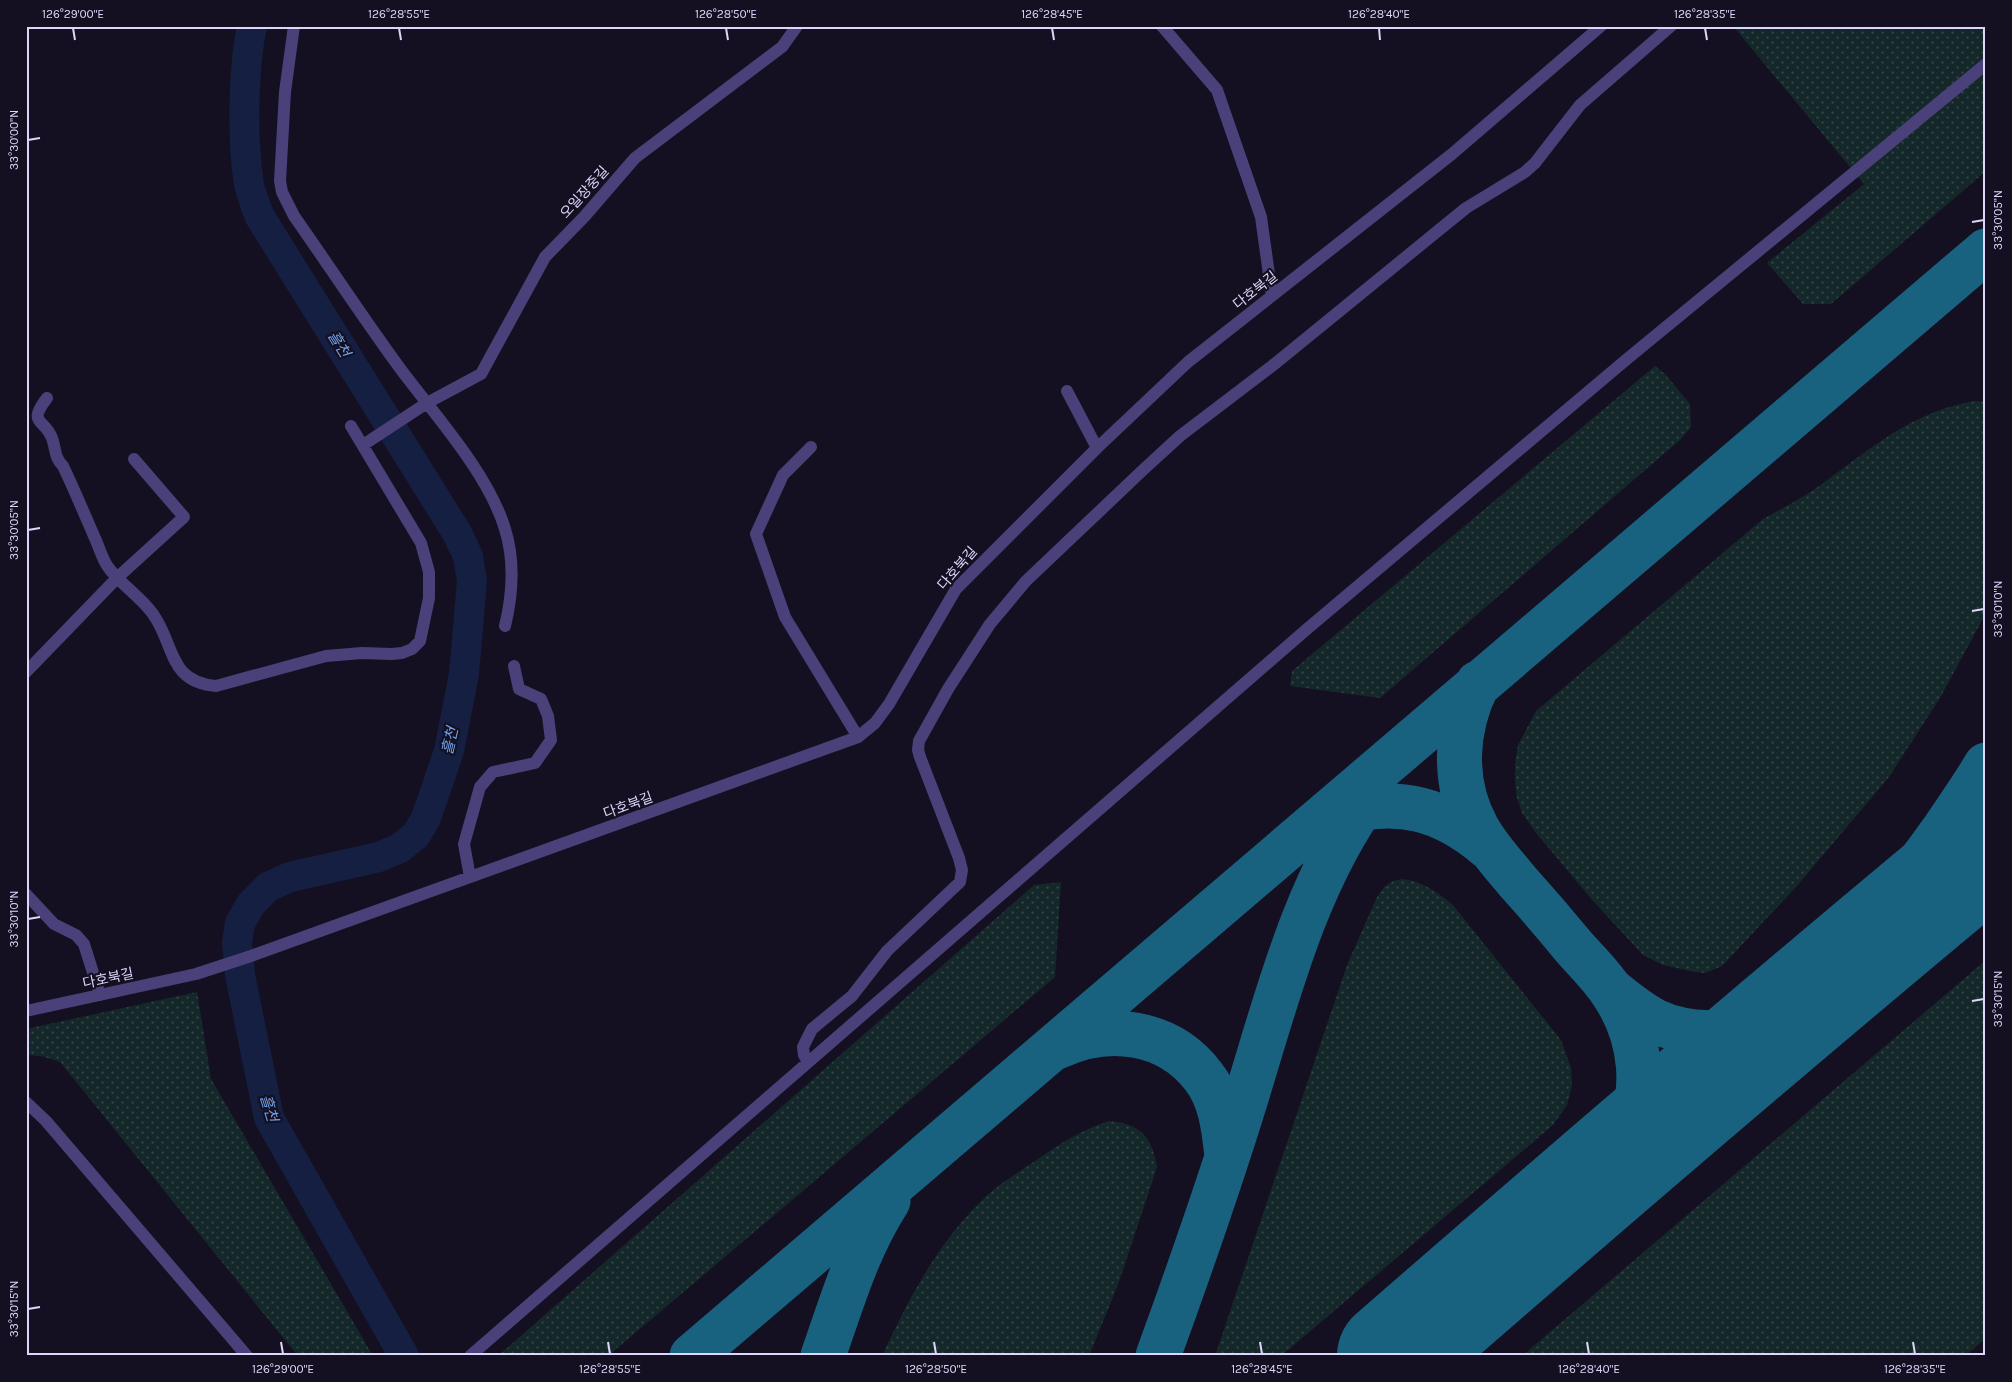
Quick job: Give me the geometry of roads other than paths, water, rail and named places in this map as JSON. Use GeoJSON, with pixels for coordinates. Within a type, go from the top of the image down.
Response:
{"type":"FeatureCollection","features":[{"type":"Feature","properties":{"kind":"street"},"geometry":{"type":"LineString","coordinates":[[294,26],[284,111],[280,180],[282,192],[294,216],[402,370],[428,403],[494,500],[505,527],[512,554],[510,607],[505,626]]}},
{"type":"Feature","properties":{"kind":"street","name":"오일장중길"},"geometry":{"type":"LineString","coordinates":[[363,445],[428,403],[481,374],[545,257],[584,218],[635,158],[782,47],[797,26]]}},
{"type":"Feature","properties":{"kind":"street"},"geometry":{"type":"LineString","coordinates":[[1162,26],[1217,90],[1260,218],[1272,296]]}},
{"type":"Feature","properties":{"kind":"street","name":"다호북길"},"geometry":{"type":"LineString","coordinates":[[26,1011],[196,974],[252,956],[858,737],[875,723],[889,704],[956,589],[1097,448],[1188,362],[1452,154],[1601,26]]}},
{"type":"Feature","properties":{"kind":"street"},"geometry":{"type":"LineString","coordinates":[[808,1062],[803,1048],[812,1029],[852,996],[886,951],[960,882],[962,870],[960,858],[920,757],[918,750],[919,741],[948,689],[990,624],[1026,581],[1180,436],[1272,366],[1466,208],[1526,172],[1580,105],[1671,26]]}},
{"type":"Feature","properties":{"kind":"street"},"geometry":{"type":"LineString","coordinates":[[470,1356],[1307,629],[1627,359],[1986,64]]}},
{"type":"Feature","properties":{"kind":"street"},"geometry":{"type":"LineString","coordinates":[[1067,391],[1097,448]]}},
{"type":"Feature","properties":{"kind":"street"},"geometry":{"type":"LineString","coordinates":[[47,398],[40,408],[38,416],[40,424],[52,438],[57,460],[63,466],[108,567],[138,595],[154,615],[163,632],[171,656],[180,671],[192,680],[204,685],[216,686],[326,656],[362,653],[402,653],[420,641],[430,585],[426,557],[421,543],[351,426]]}},
{"type":"Feature","properties":{"kind":"street"},"geometry":{"type":"LineString","coordinates":[[811,447],[783,475],[756,534],[785,617],[858,737]]}},
{"type":"Feature","properties":{"kind":"street"},"geometry":{"type":"LineString","coordinates":[[26,672],[118,577],[184,517],[134,459]]}},
{"type":"Feature","properties":{"kind":"street"},"geometry":{"type":"LineString","coordinates":[[470,877],[464,844],[480,787],[492,772],[534,763],[551,740],[548,716],[541,699],[519,689],[514,666]]}},
{"type":"Feature","properties":{"kind":"street"},"geometry":{"type":"LineString","coordinates":[[26,894],[54,924],[76,935],[84,944],[100,995]]}},
{"type":"Feature","properties":{"kind":"street"},"geometry":{"type":"LineString","coordinates":[[26,1102],[46,1122],[247,1356]]}},
{"type":"Feature","properties":{"kind":"waterway","name":"흘천"},"geometry":{"type":"LineString","coordinates":[[252,26],[245,83],[244,126],[249,184],[260,217],[457,533],[468,556],[472,581],[464,674],[449,751],[426,818],[416,835],[400,848],[379,857],[290,877],[268,887],[251,904],[240,923],[237,943],[240,975],[269,1118],[404,1356]]}}]}
